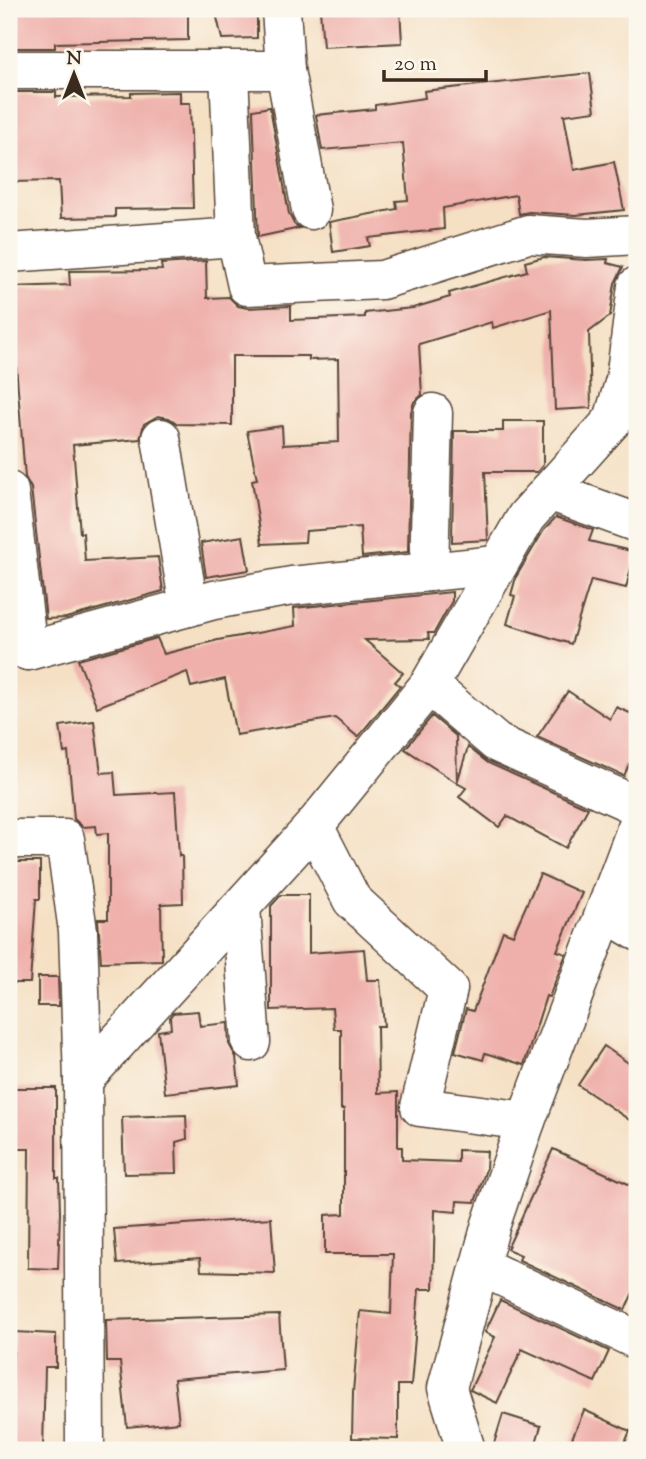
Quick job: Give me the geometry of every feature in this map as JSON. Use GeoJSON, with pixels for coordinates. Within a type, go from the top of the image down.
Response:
{"type":"FeatureCollection","features":[{"type":"Feature","properties":{"kind":"street"},"geometry":{"type":"LineString","coordinates":[[281,9],[285,69],[311,210]]}},
{"type":"Feature","properties":{"kind":"street"},"geometry":{"type":"LineString","coordinates":[[9,70],[285,69]]}},
{"type":"Feature","properties":{"kind":"street"},"geometry":{"type":"LineString","coordinates":[[229,71],[236,237],[247,286],[382,281],[528,234],[587,238],[637,235]]}},
{"type":"Feature","properties":{"kind":"street"},"geometry":{"type":"LineString","coordinates":[[9,253],[236,237]]}},
{"type":"Feature","properties":{"kind":"street"},"geometry":{"type":"LineString","coordinates":[[83,1080],[314,826],[429,685],[526,517],[613,420],[625,380],[637,286]]}},
{"type":"Feature","properties":{"kind":"street"},"geometry":{"type":"LineString","coordinates":[[429,572],[433,413]]}},
{"type":"Feature","properties":{"kind":"street"},"geometry":{"type":"LineString","coordinates":[[161,438],[189,607]]}},
{"type":"Feature","properties":{"kind":"street"},"geometry":{"type":"LineString","coordinates":[[9,491],[18,647],[214,600],[292,586],[497,565]]}},
{"type":"Feature","properties":{"kind":"street"},"geometry":{"type":"LineString","coordinates":[[549,491],[637,523]]}},
{"type":"Feature","properties":{"kind":"street"},"geometry":{"type":"LineString","coordinates":[[429,685],[498,743],[637,806]]}},
{"type":"Feature","properties":{"kind":"street"},"geometry":{"type":"LineString","coordinates":[[314,826],[352,900],[448,989],[420,1107],[526,1121]]}},
{"type":"Feature","properties":{"kind":"street"},"geometry":{"type":"LineString","coordinates":[[466,1450],[447,1388],[491,1224],[526,1121],[621,922],[637,827]]}},
{"type":"Feature","properties":{"kind":"street"},"geometry":{"type":"LineString","coordinates":[[9,839],[65,839],[78,931],[83,1080],[85,1450]]}},
{"type":"Feature","properties":{"kind":"street"},"geometry":{"type":"LineString","coordinates":[[241,907],[251,1042]]}},
{"type":"Feature","properties":{"kind":"street"},"geometry":{"type":"LineString","coordinates":[[480,1266],[637,1340]]}},
{"type":"Feature","properties":{"kind":"building"},"geometry":{"type":"Polygon","coordinates":[[[188,9],[188,40],[55,43],[55,48],[10,48],[9,11],[188,9]]]}},
{"type":"Feature","properties":{"kind":"building"},"geometry":{"type":"Polygon","coordinates":[[[215,9],[257,9],[257,38],[222,39],[215,9]]]}},
{"type":"Feature","properties":{"kind":"building"},"geometry":{"type":"Polygon","coordinates":[[[320,9],[400,9],[402,43],[323,47],[320,9]]]}},
{"type":"Feature","properties":{"kind":"building"},"geometry":{"type":"Polygon","coordinates":[[[590,73],[595,111],[564,115],[574,170],[614,162],[624,210],[576,215],[529,212],[519,214],[516,195],[443,208],[444,229],[368,238],[370,246],[333,252],[329,222],[397,209],[396,201],[408,200],[403,143],[322,150],[316,115],[375,109],[375,105],[425,98],[424,91],[590,73]]]}},
{"type":"Feature","properties":{"kind":"building"},"geometry":{"type":"Polygon","coordinates":[[[56,92],[56,97],[180,92],[180,103],[190,103],[193,208],[115,209],[115,217],[61,218],[59,181],[9,182],[9,93],[56,92]]]}},
{"type":"Feature","properties":{"kind":"building"},"geometry":{"type":"Polygon","coordinates":[[[270,107],[289,214],[294,224],[300,228],[258,237],[253,110],[270,107]]]}},
{"type":"Feature","properties":{"kind":"building"},"geometry":{"type":"Polygon","coordinates":[[[544,257],[608,259],[607,263],[623,267],[615,283],[610,316],[589,332],[591,408],[555,410],[551,310],[493,328],[492,322],[419,344],[422,395],[414,402],[411,412],[408,552],[362,557],[360,527],[306,531],[305,542],[262,544],[252,480],[257,479],[247,431],[282,426],[283,445],[339,442],[338,359],[309,360],[309,356],[232,356],[232,425],[178,424],[169,418],[158,416],[144,424],[140,439],[73,445],[85,561],[158,557],[163,591],[66,618],[46,619],[31,488],[25,477],[14,340],[9,340],[9,287],[70,285],[69,271],[162,270],[161,264],[206,261],[207,298],[229,297],[238,306],[247,308],[291,306],[291,320],[365,317],[365,313],[413,308],[450,297],[449,293],[527,271],[525,262],[544,257]]]}},
{"type":"Feature","properties":{"kind":"building"},"geometry":{"type":"Polygon","coordinates":[[[503,421],[543,421],[543,465],[537,472],[485,472],[488,540],[452,542],[454,431],[503,431],[503,421]]]}},
{"type":"Feature","properties":{"kind":"building"},"geometry":{"type":"Polygon","coordinates":[[[556,517],[593,530],[589,541],[635,552],[626,588],[591,580],[571,644],[507,624],[515,596],[511,595],[516,577],[544,530],[556,517]]]}},
{"type":"Feature","properties":{"kind":"building"},"geometry":{"type":"Polygon","coordinates":[[[243,536],[249,570],[206,577],[201,543],[243,536]]]}},
{"type":"Feature","properties":{"kind":"building"},"geometry":{"type":"Polygon","coordinates":[[[452,592],[452,601],[434,633],[428,633],[429,639],[365,640],[403,673],[395,682],[400,686],[358,737],[335,718],[236,735],[225,679],[191,687],[187,672],[97,707],[78,660],[157,638],[164,654],[218,640],[295,626],[294,608],[452,592]]]}},
{"type":"Feature","properties":{"kind":"building"},"geometry":{"type":"Polygon","coordinates":[[[568,691],[610,719],[616,707],[637,716],[637,747],[624,776],[537,737],[568,691]]]}},
{"type":"Feature","properties":{"kind":"building"},"geometry":{"type":"Polygon","coordinates":[[[432,716],[456,736],[457,783],[405,749],[432,716]]]}},
{"type":"Feature","properties":{"kind":"building"},"geometry":{"type":"Polygon","coordinates":[[[94,721],[101,773],[114,772],[116,795],[175,792],[179,856],[182,856],[183,903],[161,904],[162,960],[101,962],[98,919],[108,919],[108,833],[97,834],[96,826],[83,827],[74,819],[68,752],[64,753],[60,726],[94,721]]]}},
{"type":"Feature","properties":{"kind":"building"},"geometry":{"type":"Polygon","coordinates":[[[468,747],[488,763],[588,808],[566,848],[507,816],[499,827],[459,797],[466,788],[457,783],[468,747]]]}},
{"type":"Feature","properties":{"kind":"building"},"geometry":{"type":"Polygon","coordinates":[[[9,862],[40,862],[40,899],[36,899],[30,983],[9,983],[9,862]]]}},
{"type":"Feature","properties":{"kind":"building"},"geometry":{"type":"Polygon","coordinates":[[[540,874],[582,893],[557,951],[566,954],[549,997],[546,996],[524,1065],[485,1053],[483,1060],[455,1052],[466,1009],[473,1011],[503,931],[513,935],[540,874]]]}},
{"type":"Feature","properties":{"kind":"building"},"geometry":{"type":"Polygon","coordinates":[[[281,895],[309,895],[309,953],[364,949],[367,980],[380,980],[384,1026],[377,1026],[378,1093],[398,1092],[398,1147],[402,1147],[402,1160],[458,1162],[458,1150],[487,1151],[486,1169],[475,1202],[457,1201],[456,1212],[435,1210],[433,1289],[419,1289],[411,1385],[398,1385],[398,1439],[352,1438],[360,1311],[391,1314],[393,1254],[325,1254],[325,1215],[344,1214],[341,1029],[334,1029],[332,1008],[271,1010],[271,906],[281,895]]]}},
{"type":"Feature","properties":{"kind":"building"},"geometry":{"type":"Polygon","coordinates":[[[38,977],[58,977],[59,1006],[38,1006],[38,977]]]}},
{"type":"Feature","properties":{"kind":"building"},"geometry":{"type":"Polygon","coordinates":[[[198,1011],[200,1026],[228,1023],[229,1044],[236,1057],[239,1085],[165,1093],[158,1031],[171,1029],[170,1017],[173,1013],[198,1011]]]}},
{"type":"Feature","properties":{"kind":"building"},"geometry":{"type":"Polygon","coordinates":[[[604,1046],[637,1069],[637,1125],[578,1085],[604,1046]]]}},
{"type":"Feature","properties":{"kind":"building"},"geometry":{"type":"Polygon","coordinates":[[[9,1088],[56,1088],[56,1178],[59,1178],[60,1213],[58,1269],[28,1268],[29,1149],[9,1149],[9,1088]]]}},
{"type":"Feature","properties":{"kind":"building"},"geometry":{"type":"Polygon","coordinates":[[[186,1115],[187,1139],[176,1142],[177,1173],[124,1174],[122,1117],[186,1115]]]}},
{"type":"Feature","properties":{"kind":"building"},"geometry":{"type":"Polygon","coordinates":[[[553,1149],[637,1188],[637,1284],[625,1310],[519,1260],[521,1255],[507,1249],[553,1149]]]}},
{"type":"Feature","properties":{"kind":"building"},"geometry":{"type":"Polygon","coordinates":[[[271,1218],[275,1273],[201,1271],[200,1258],[117,1264],[114,1229],[271,1218]]]}},
{"type":"Feature","properties":{"kind":"building"},"geometry":{"type":"Polygon","coordinates":[[[500,1300],[609,1351],[595,1382],[522,1349],[497,1403],[470,1390],[495,1337],[485,1332],[500,1300]]]}},
{"type":"Feature","properties":{"kind":"building"},"geometry":{"type":"Polygon","coordinates":[[[279,1315],[283,1370],[174,1379],[179,1422],[127,1427],[120,1362],[107,1362],[106,1320],[279,1315]]]}},
{"type":"Feature","properties":{"kind":"building"},"geometry":{"type":"Polygon","coordinates":[[[14,1332],[56,1334],[56,1367],[45,1367],[43,1450],[9,1450],[9,1383],[12,1383],[14,1332]]]}},
{"type":"Feature","properties":{"kind":"building"},"geometry":{"type":"Polygon","coordinates":[[[584,1410],[630,1431],[622,1450],[587,1450],[570,1443],[584,1410]]]}},
{"type":"Feature","properties":{"kind":"building"},"geometry":{"type":"Polygon","coordinates":[[[503,1414],[541,1426],[534,1450],[492,1450],[503,1414]]]}}]}
